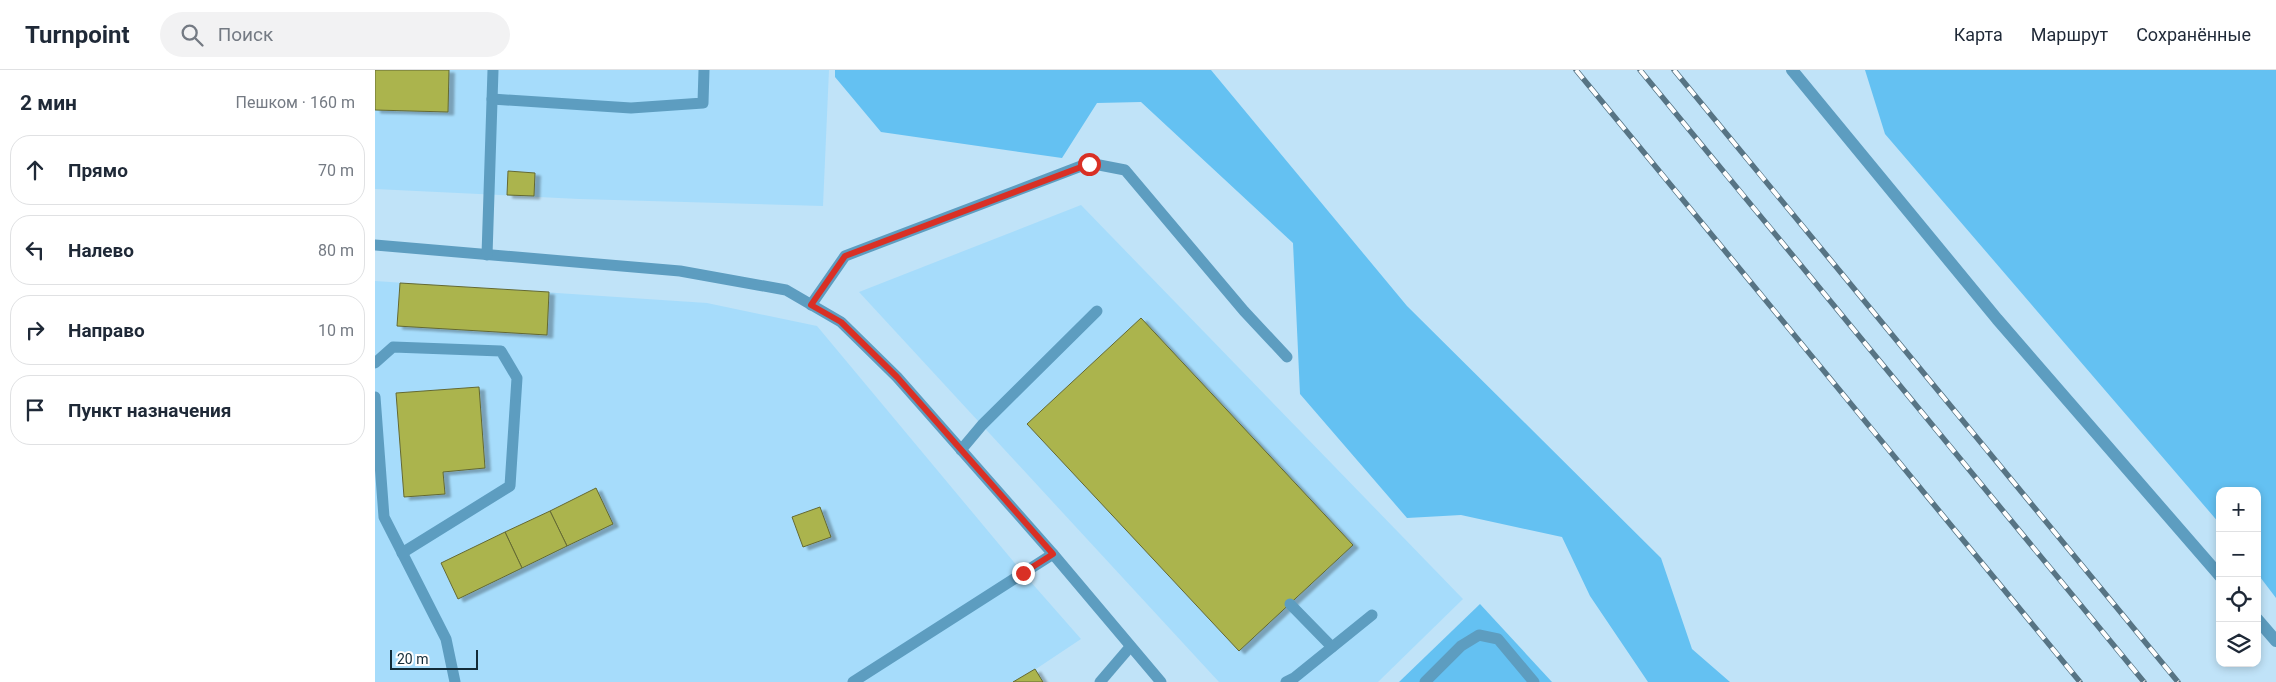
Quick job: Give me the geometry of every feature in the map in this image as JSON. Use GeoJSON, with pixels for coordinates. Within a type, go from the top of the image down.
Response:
{"type":"FeatureCollection","features":[{"type":"Feature","properties":{"kind":"street"},"geometry":{"type":"LineString","coordinates":[[1792,70],[1997,319],[2216,571]]}},
{"type":"Feature","properties":{"kind":"street"},"geometry":{"type":"LineString","coordinates":[[2259,622],[2276,641]]}},
{"type":"Feature","properties":{"kind":"lane"},"geometry":{"type":"LineString","coordinates":[[487,255],[493,70]]}},
{"type":"Feature","properties":{"kind":"lane"},"geometry":{"type":"LineString","coordinates":[[492,99],[631,108],[703,103],[704,70]]}},
{"type":"Feature","properties":{"kind":"lane"},"geometry":{"type":"LineString","coordinates":[[811,305],[845,256],[1089,164],[1125,170],[1244,311],[1287,357]]}},
{"type":"Feature","properties":{"kind":"lane"},"geometry":{"type":"LineString","coordinates":[[375,245],[680,271],[786,290],[841,322],[897,377],[1053,554],[1161,682]]}},
{"type":"Feature","properties":{"kind":"lane"},"geometry":{"type":"LineString","coordinates":[[961,450],[982,425],[1097,311]]}},
{"type":"Feature","properties":{"kind":"lane"},"geometry":{"type":"LineString","coordinates":[[375,363],[393,347],[501,351],[517,378],[510,486],[403,553]]}},
{"type":"Feature","properties":{"kind":"lane"},"geometry":{"type":"LineString","coordinates":[[375,397],[384,517],[446,639],[455,682]]}},
{"type":"Feature","properties":{"kind":"lane"},"geometry":{"type":"LineString","coordinates":[[853,682],[1053,554]]}},
{"type":"Feature","properties":{"kind":"lane"},"geometry":{"type":"LineString","coordinates":[[1290,604],[1332,647]]}},
{"type":"Feature","properties":{"kind":"lane"},"geometry":{"type":"LineString","coordinates":[[1286,682],[1372,616]]}},
{"type":"Feature","properties":{"kind":"lane"},"geometry":{"type":"LineString","coordinates":[[1425,682],[1461,646],[1479,635],[1498,640],[1535,682]]}},
{"type":"Feature","properties":{"kind":"lane"},"geometry":{"type":"LineString","coordinates":[[1100,682],[1130,647]]}},
{"type":"Feature","properties":{"kind":"shaded area"},"geometry":{"type":"Polygon","coordinates":[[[375,70],[829,70],[823,206],[579,199],[375,189],[375,70]]]}},
{"type":"Feature","properties":{"kind":"shaded area"},"geometry":{"type":"Polygon","coordinates":[[[835,70],[1211,70],[1407,306],[1661,558],[1692,649],[1730,682],[1648,682],[1590,596],[1562,537],[1461,515],[1407,518],[1300,394],[1293,243],[1141,102],[1097,103],[1062,158],[881,132],[835,77],[835,70]]]}},
{"type":"Feature","properties":{"kind":"shaded area"},"geometry":{"type":"Polygon","coordinates":[[[1865,70],[2276,70],[2276,598],[2261,578],[2261,487],[2216,487],[2216,519],[1885,134],[1865,70]]]}},
{"type":"Feature","properties":{"kind":"shaded area"},"geometry":{"type":"Polygon","coordinates":[[[1081,205],[1463,599],[1378,682],[1219,682],[859,292],[1081,205]]]}},
{"type":"Feature","properties":{"kind":"shaded area"},"geometry":{"type":"Polygon","coordinates":[[[375,281],[707,303],[817,326],[1023,573],[1081,639],[1036,669],[1043,682],[375,682],[375,281]]]}},
{"type":"Feature","properties":{"kind":"shaded area"},"geometry":{"type":"Polygon","coordinates":[[[1480,604],[1552,682],[1399,682],[1480,604]]]}},
{"type":"Feature","properties":{"kind":"building"},"geometry":{"type":"Polygon","coordinates":[[[375,70],[449,70],[448,112],[375,110],[375,70]]]}},
{"type":"Feature","properties":{"kind":"building"},"geometry":{"type":"Polygon","coordinates":[[[508,171],[535,173],[534,196],[507,195],[508,171]]]}},
{"type":"Feature","properties":{"kind":"building"},"geometry":{"type":"Polygon","coordinates":[[[400,283],[549,292],[547,335],[397,326],[400,283]]]}},
{"type":"Feature","properties":{"kind":"building"},"geometry":{"type":"Polygon","coordinates":[[[1141,318],[1353,545],[1239,651],[1027,424],[1141,318]]]}},
{"type":"Feature","properties":{"kind":"building"},"geometry":{"type":"Polygon","coordinates":[[[479,387],[485,468],[443,472],[445,494],[404,497],[396,393],[479,387]]]}},
{"type":"Feature","properties":{"kind":"building"},"geometry":{"type":"Polygon","coordinates":[[[596,488],[613,524],[567,546],[550,511],[596,488]]]}},
{"type":"Feature","properties":{"kind":"building"},"geometry":{"type":"Polygon","coordinates":[[[820,507],[831,537],[803,547],[792,517],[820,507]]]}},
{"type":"Feature","properties":{"kind":"building"},"geometry":{"type":"Polygon","coordinates":[[[550,511],[567,546],[522,568],[505,532],[550,511]]]}},
{"type":"Feature","properties":{"kind":"building"},"geometry":{"type":"Polygon","coordinates":[[[505,532],[522,568],[458,599],[441,563],[505,532]]]}},
{"type":"Feature","properties":{"kind":"building"},"geometry":{"type":"Polygon","coordinates":[[[1035,669],[1043,682],[1013,682],[1035,669]]]}},
{"type":"Feature","properties":{"kind":"railway"},"geometry":{"type":"LineString","coordinates":[[1576,70],[2080,682]]}},
{"type":"Feature","properties":{"kind":"railway"},"geometry":{"type":"LineString","coordinates":[[1640,70],[2144,682]]}},
{"type":"Feature","properties":{"kind":"railway"},"geometry":{"type":"LineString","coordinates":[[1674,70],[2178,682]]}},
{"type":"Feature","properties":{"kind":"route"},"geometry":{"type":"LineString","coordinates":[[1023,573],[1053,554],[897,377],[841,322],[811,305],[845,256],[1089,164]]}}]}
